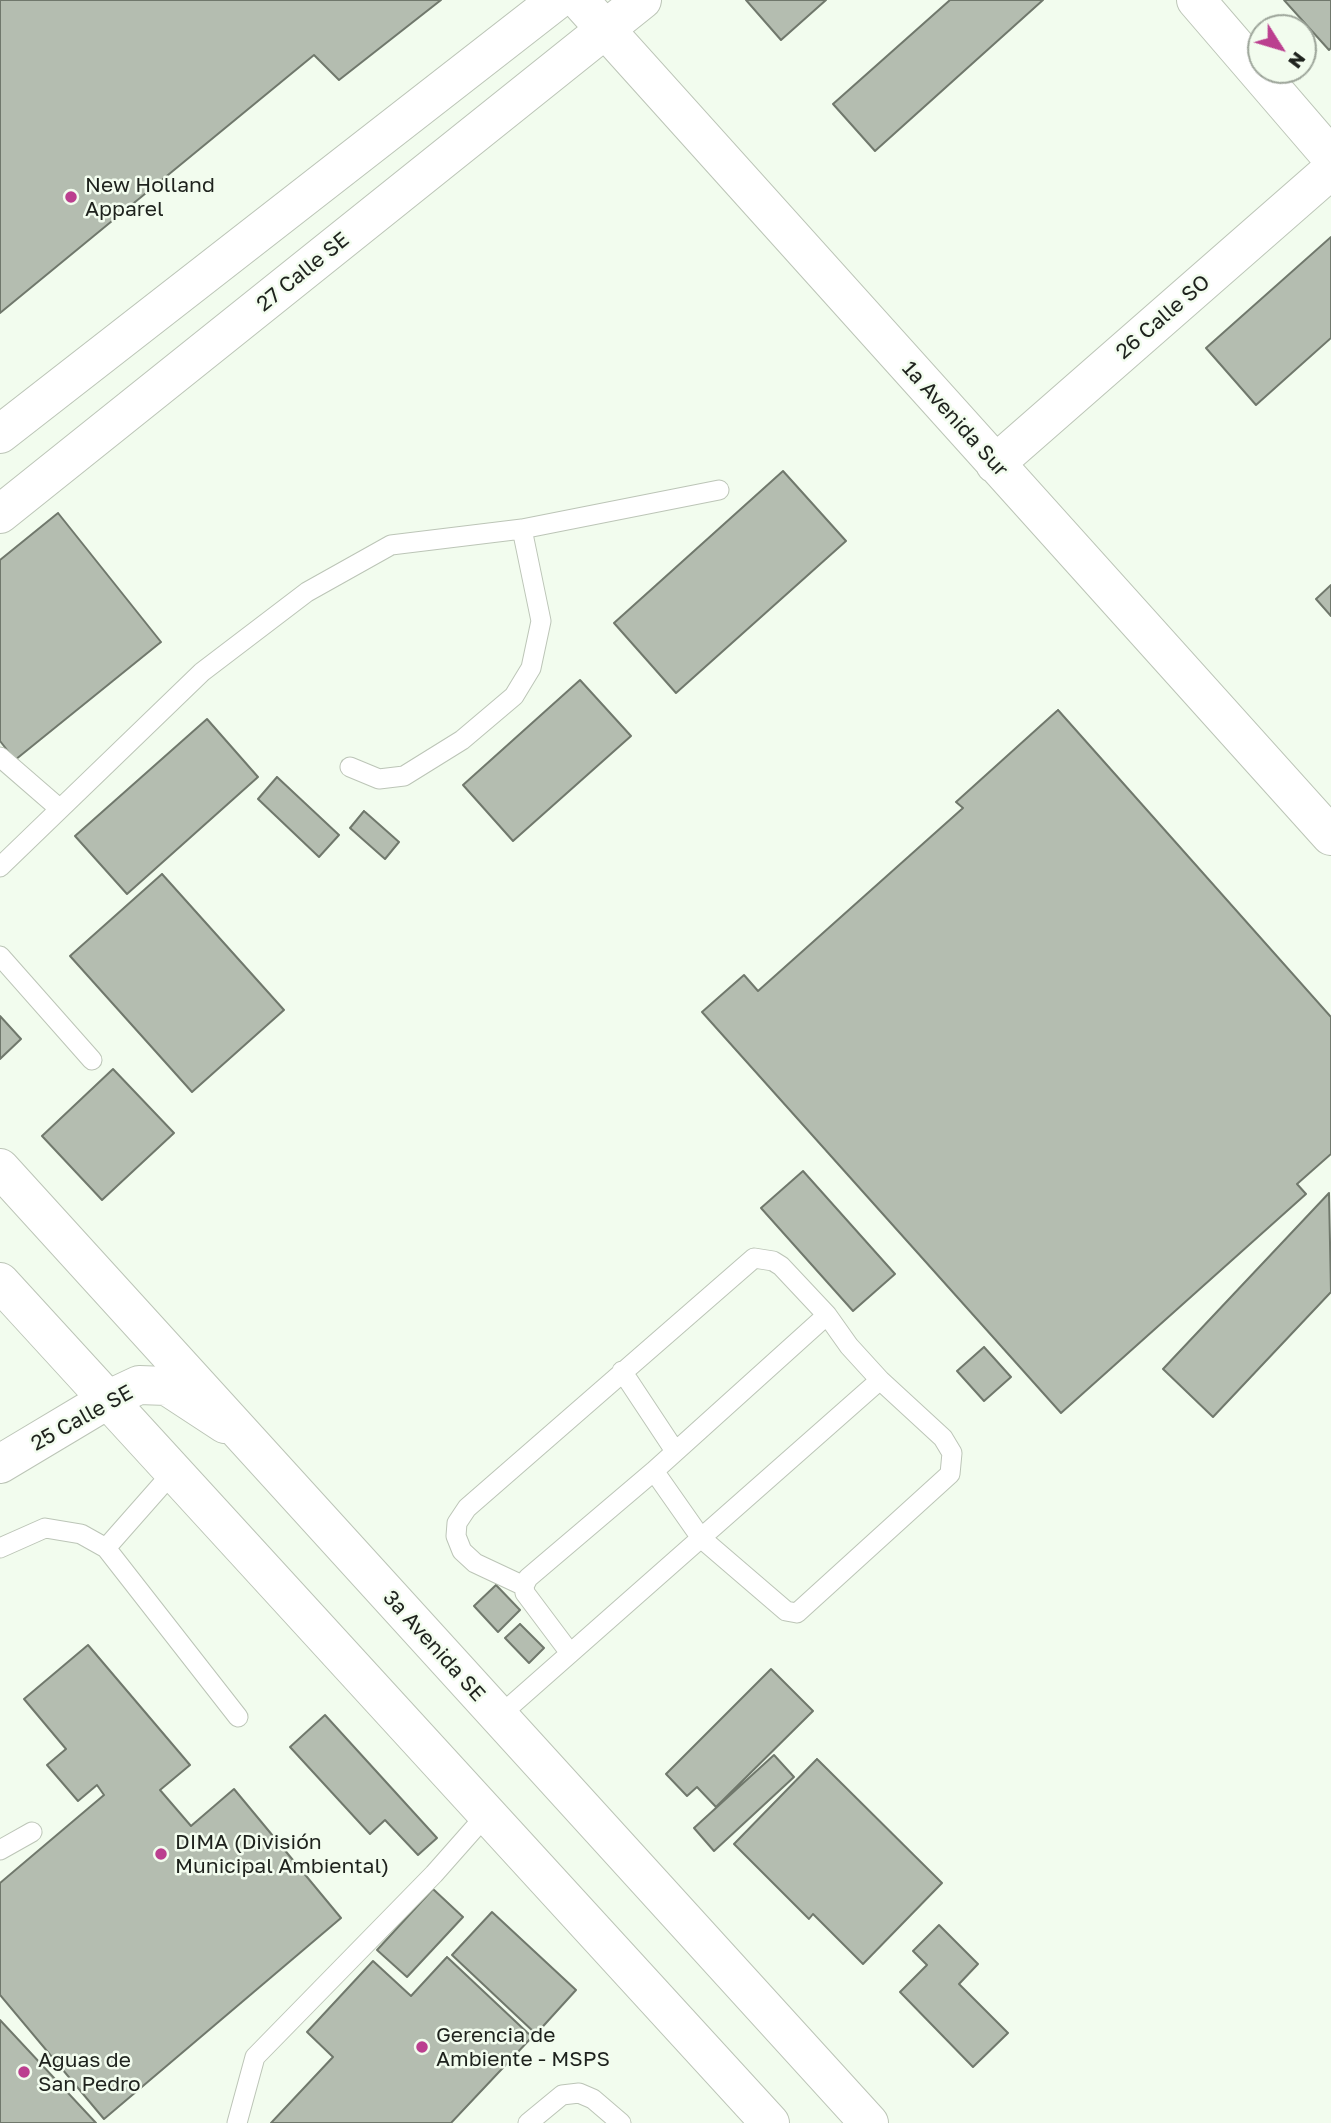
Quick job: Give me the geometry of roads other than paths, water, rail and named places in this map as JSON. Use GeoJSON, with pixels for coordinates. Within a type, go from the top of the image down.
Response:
{"type":"FeatureCollection","features":[{"type":"Feature","properties":{"kind":"main road"},"geometry":{"type":"LineString","coordinates":[[0,435],[557,0]]}},
{"type":"Feature","properties":{"kind":"main road","name":"1a Avenida Sur"},"geometry":{"type":"LineString","coordinates":[[579,0],[1331,836]]}},
{"type":"Feature","properties":{"kind":"main road","name":"27 Calle SE"},"geometry":{"type":"LineString","coordinates":[[0,514],[607,31],[642,0]]}},
{"type":"Feature","properties":{"kind":"main road"},"geometry":{"type":"LineString","coordinates":[[1195,0],[1331,158]]}},
{"type":"Feature","properties":{"kind":"main road","name":"26 Calle SO"},"geometry":{"type":"LineString","coordinates":[[995,464],[1331,170]]}},
{"type":"Feature","properties":{"kind":"main road","name":"3a Avenida SE"},"geometry":{"type":"LineString","coordinates":[[0,1168],[869,2123]]}},
{"type":"Feature","properties":{"kind":"main road"},"geometry":{"type":"LineString","coordinates":[[0,1282],[770,2123]]}},
{"type":"Feature","properties":{"kind":"main road","name":"25 Calle SE"},"geometry":{"type":"LineString","coordinates":[[0,1464],[107,1400],[139,1385],[167,1386],[239,1433]]}},
{"type":"Feature","properties":{"kind":"lane"},"geometry":{"type":"LineString","coordinates":[[0,867],[202,672],[307,592],[391,545],[522,529],[719,489]]}},
{"type":"Feature","properties":{"kind":"lane"},"geometry":{"type":"LineString","coordinates":[[350,767],[379,779],[404,776],[462,740],[514,696],[531,668],[541,621],[522,529]]}},
{"type":"Feature","properties":{"kind":"lane"},"geometry":{"type":"LineString","coordinates":[[0,757],[61,809]]}},
{"type":"Feature","properties":{"kind":"lane"},"geometry":{"type":"LineString","coordinates":[[0,956],[92,1060]]}},
{"type":"Feature","properties":{"kind":"lane"},"geometry":{"type":"LineString","coordinates":[[524,1586],[475,1563],[462,1552],[456,1536],[457,1524],[467,1508],[754,1258],[773,1261],[781,1266],[827,1315],[849,1346],[880,1380],[943,1438],[952,1453],[950,1474],[797,1613],[786,1611],[701,1538],[654,1471]]}},
{"type":"Feature","properties":{"kind":"lane"},"geometry":{"type":"LineString","coordinates":[[570,1653],[525,1592],[524,1586],[528,1578],[654,1471],[827,1315]]}},
{"type":"Feature","properties":{"kind":"lane"},"geometry":{"type":"LineString","coordinates":[[622,1371],[675,1451]]}},
{"type":"Feature","properties":{"kind":"lane"},"geometry":{"type":"LineString","coordinates":[[498,1717],[880,1380]]}},
{"type":"Feature","properties":{"kind":"lane"},"geometry":{"type":"LineString","coordinates":[[106,1548],[173,1472]]}},
{"type":"Feature","properties":{"kind":"lane"},"geometry":{"type":"LineString","coordinates":[[0,1548],[45,1528],[80,1534],[106,1548],[238,1717]]}},
{"type":"Feature","properties":{"kind":"lane"},"geometry":{"type":"LineString","coordinates":[[237,2123],[255,2057],[434,1874],[488,1814]]}},
{"type":"Feature","properties":{"kind":"lane"},"geometry":{"type":"LineString","coordinates":[[0,1850],[32,1832]]}},
{"type":"Feature","properties":{"kind":"lane"},"geometry":{"type":"LineString","coordinates":[[528,2123],[562,2095],[579,2093],[593,2099],[621,2123]]}},
{"type":"Feature","properties":{"kind":"place","name":"New Holland Apparel"},"geometry":{"type":"Point","coordinates":[71,197]}},
{"type":"Feature","properties":{"kind":"place","name":"DIMA (División Municipal Ambiental)"},"geometry":{"type":"Point","coordinates":[161,1854]}},
{"type":"Feature","properties":{"kind":"place","name":"Gerencia de Ambiente - MSPS"},"geometry":{"type":"Point","coordinates":[422,2047]}},
{"type":"Feature","properties":{"kind":"place","name":"Aguas de San Pedro"},"geometry":{"type":"Point","coordinates":[24,2072]}}]}
